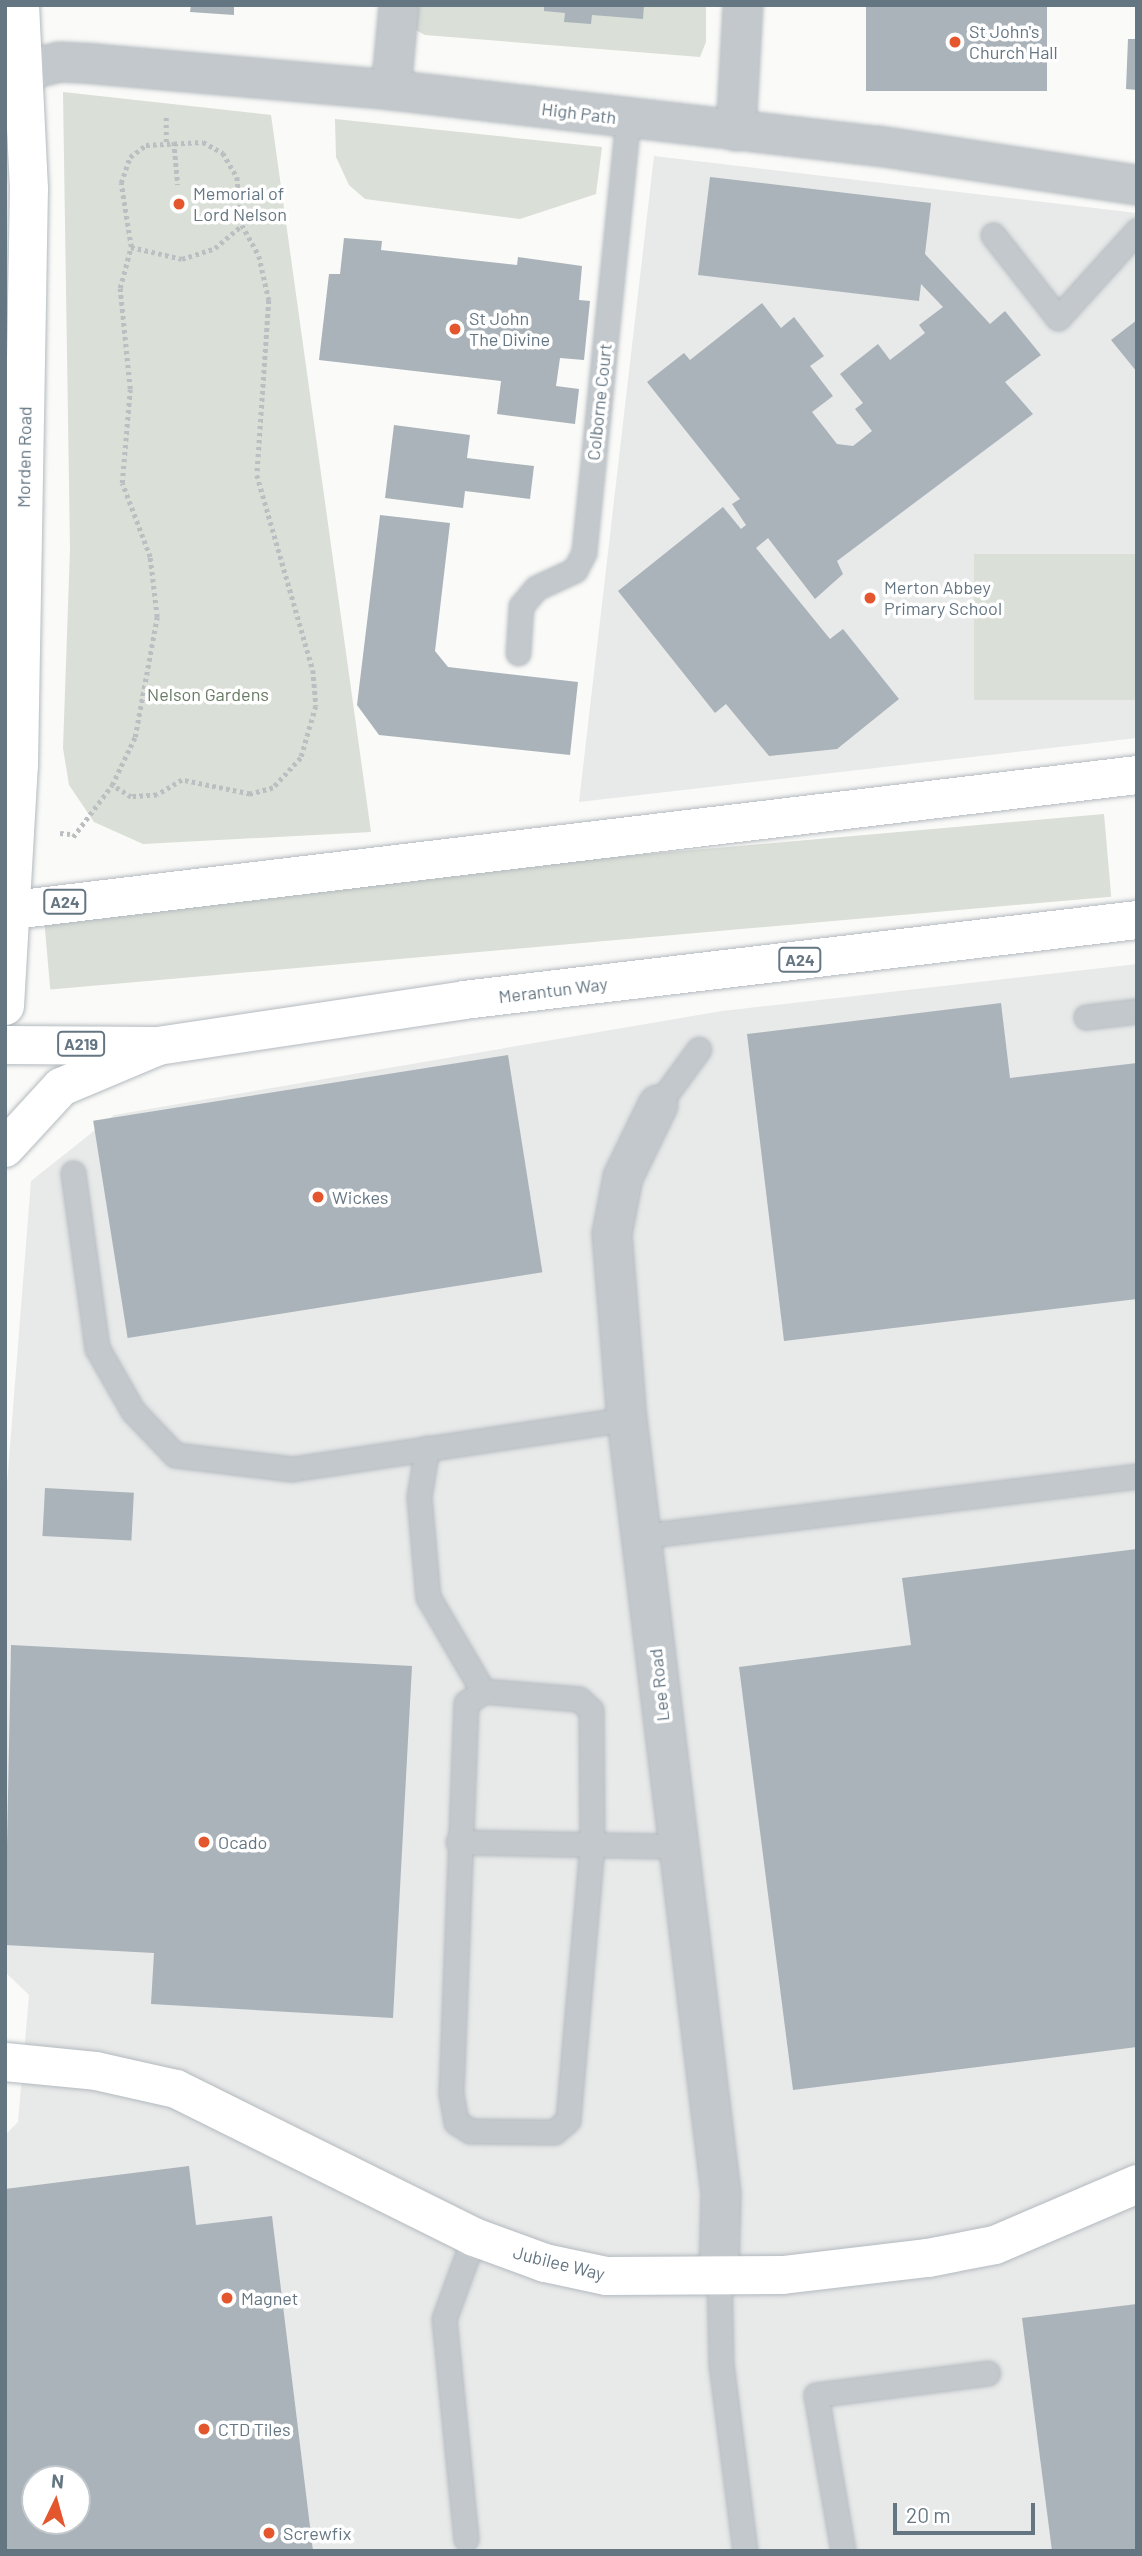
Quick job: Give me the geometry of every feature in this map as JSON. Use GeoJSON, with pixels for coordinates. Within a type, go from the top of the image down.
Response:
{"type":"FeatureCollection","features":[{"type":"Feature","properties":{"kind":"main road","name":"Morden Road"},"geometry":{"type":"LineString","coordinates":[[5,1006],[9,910],[20,5]]}},
{"type":"Feature","properties":{"kind":"main road","name":"A24"},"geometry":{"type":"LineString","coordinates":[[9,910],[1137,775]]}},
{"type":"Feature","properties":{"kind":"main road","name":"Merantun Way"},"geometry":{"type":"LineString","coordinates":[[5,1148],[61,1087],[158,1046],[464,1000],[1137,920]]}},
{"type":"Feature","properties":{"kind":"main road","name":"A219"},"geometry":{"type":"LineString","coordinates":[[5,1045],[158,1046]]}},
{"type":"Feature","properties":{"kind":"main road","name":"Jubilee Way"},"geometry":{"type":"LineString","coordinates":[[5,2062],[96,2071],[176,2089],[474,2237],[545,2263],[606,2276],[858,2268],[995,2245],[1137,2184]]}},
{"type":"Feature","properties":{"kind":"street"},"geometry":{"type":"LineString","coordinates":[[391,90],[399,5]]}},
{"type":"Feature","properties":{"kind":"street"},"geometry":{"type":"LineString","coordinates":[[736,131],[743,5]]}},
{"type":"Feature","properties":{"kind":"street","name":"High Path"},"geometry":{"type":"LineString","coordinates":[[19,72],[60,62],[391,90],[1035,166],[1137,185]]}},
{"type":"Feature","properties":{"kind":"street","name":"Lee Road"},"geometry":{"type":"LineString","coordinates":[[658,1105],[623,1177],[612,1234],[627,1419],[676,1846],[721,2194],[719,2274]]}},
{"type":"Feature","properties":{"kind":"lane","name":"Colborne Court"},"geometry":{"type":"LineString","coordinates":[[518,653],[521,606],[536,587],[575,570],[584,552],[628,119]]}},
{"type":"Feature","properties":{"kind":"lane"},"geometry":{"type":"LineString","coordinates":[[993,235],[1058,318],[1137,231]]}},
{"type":"Feature","properties":{"kind":"lane"},"geometry":{"type":"LineString","coordinates":[[1086,1017],[1137,1011]]}},
{"type":"Feature","properties":{"kind":"lane"},"geometry":{"type":"LineString","coordinates":[[658,1105],[699,1049]]}},
{"type":"Feature","properties":{"kind":"lane"},"geometry":{"type":"LineString","coordinates":[[72,1173],[97,1348],[132,1411],[175,1455],[292,1469],[627,1419]]}},
{"type":"Feature","properties":{"kind":"lane"},"geometry":{"type":"LineString","coordinates":[[427,1448],[419,1497],[428,1597],[483,1691]]}},
{"type":"Feature","properties":{"kind":"lane"},"geometry":{"type":"LineString","coordinates":[[642,1536],[1137,1476]]}},
{"type":"Feature","properties":{"kind":"lane"},"geometry":{"type":"LineString","coordinates":[[483,1691],[579,1699],[591,1710],[592,1844],[568,2120],[554,2132],[470,2131],[456,2122],[451,2093],[457,1842],[466,1703],[483,1691]]}},
{"type":"Feature","properties":{"kind":"lane"},"geometry":{"type":"LineString","coordinates":[[457,1842],[676,1846]]}},
{"type":"Feature","properties":{"kind":"lane"},"geometry":{"type":"LineString","coordinates":[[466,2539],[444,2319],[474,2237]]}},
{"type":"Feature","properties":{"kind":"lane"},"geometry":{"type":"LineString","coordinates":[[719,2274],[721,2364],[745,2551]]}},
{"type":"Feature","properties":{"kind":"lane"},"geometry":{"type":"LineString","coordinates":[[843,2551],[816,2395],[988,2373]]}},
{"type":"Feature","properties":{"kind":"path"},"geometry":{"type":"LineString","coordinates":[[174,142],[178,185]]}},
{"type":"Feature","properties":{"kind":"path"},"geometry":{"type":"LineString","coordinates":[[73,837],[112,785],[135,737],[157,617],[150,557],[122,483],[130,389],[120,288],[131,247],[121,183],[130,157],[146,145],[203,142],[223,153],[237,177],[242,225],[259,256],[269,300],[257,475],[313,670],[309,740],[274,788],[250,794],[182,780],[157,795],[131,797],[112,785]]}},
{"type":"Feature","properties":{"kind":"path"},"geometry":{"type":"LineString","coordinates":[[131,247],[182,259],[215,248],[242,225]]}},
{"type":"Feature","properties":{"kind":"shaded area","name":"Merton Abbey Primary School"},"geometry":{"type":"Polygon","coordinates":[[[654,156],[1137,213],[1137,738],[579,802],[654,156]]]}},
{"type":"Feature","properties":{"kind":"shaded area"},"geometry":{"type":"Polygon","coordinates":[[[1137,964],[1137,2551],[5,2551],[5,2135],[18,2122],[29,1995],[5,1972],[5,1509],[31,1181],[114,1115],[722,1011],[1137,964]]]}},
{"type":"Feature","properties":{"kind":"green space"},"geometry":{"type":"Polygon","coordinates":[[[409,5],[706,5],[706,42],[700,57],[425,35],[410,27],[409,5]]]}},
{"type":"Feature","properties":{"kind":"green space","name":"Nelson Gardens"},"geometry":{"type":"Polygon","coordinates":[[[63,92],[271,115],[371,832],[143,844],[94,822],[69,785],[63,748],[70,549],[63,92]]]}},
{"type":"Feature","properties":{"kind":"green space"},"geometry":{"type":"Polygon","coordinates":[[[335,119],[602,147],[596,194],[520,219],[365,199],[349,185],[336,157],[335,119]]]}},
{"type":"Feature","properties":{"kind":"green space"},"geometry":{"type":"Polygon","coordinates":[[[974,554],[1137,554],[1137,700],[974,700],[974,554]]]}},
{"type":"Feature","properties":{"kind":"green space"},"geometry":{"type":"Polygon","coordinates":[[[1104,814],[1111,897],[50,990],[43,907],[1104,814]]]}},
{"type":"Feature","properties":{"kind":"building"},"geometry":{"type":"Polygon","coordinates":[[[191,5],[234,5],[234,15],[190,12],[191,5]]]}},
{"type":"Feature","properties":{"kind":"building"},"geometry":{"type":"Polygon","coordinates":[[[544,5],[644,5],[643,19],[592,15],[591,24],[564,22],[565,13],[544,11],[544,5]]]}},
{"type":"Feature","properties":{"kind":"building","name":"St John's Church Hall"},"geometry":{"type":"Polygon","coordinates":[[[866,5],[1047,5],[1047,91],[866,91],[866,5]]]}},
{"type":"Feature","properties":{"kind":"building"},"geometry":{"type":"Polygon","coordinates":[[[1128,39],[1137,39],[1137,90],[1126,89],[1128,39]]]}},
{"type":"Feature","properties":{"kind":"building"},"geometry":{"type":"Polygon","coordinates":[[[710,177],[931,203],[925,254],[990,324],[1005,311],[1041,355],[1005,382],[1033,414],[837,561],[843,574],[815,599],[768,538],[756,548],[830,639],[843,629],[899,699],[837,749],[769,756],[726,704],[715,713],[618,591],[723,507],[741,529],[746,525],[732,504],[740,499],[647,382],[684,353],[690,360],[762,303],[781,328],[794,317],[824,356],[810,366],[833,396],[812,412],[837,444],[853,446],[872,431],[855,409],[863,403],[840,374],[878,344],[890,360],[925,333],[919,325],[943,307],[921,284],[919,301],[698,275],[710,177]]]}},
{"type":"Feature","properties":{"kind":"building","name":"St John The Divine"},"geometry":{"type":"Polygon","coordinates":[[[344,238],[382,241],[381,250],[517,265],[518,257],[582,266],[579,300],[590,301],[584,360],[560,358],[556,386],[579,389],[575,424],[497,414],[501,381],[319,360],[329,274],[340,274],[344,238]]]}},
{"type":"Feature","properties":{"kind":"building"},"geometry":{"type":"Polygon","coordinates":[[[1137,320],[1137,372],[1111,340],[1137,320]]]}},
{"type":"Feature","properties":{"kind":"building"},"geometry":{"type":"Polygon","coordinates":[[[394,425],[470,435],[467,458],[534,466],[530,499],[465,491],[463,508],[385,498],[394,425]]]}},
{"type":"Feature","properties":{"kind":"building"},"geometry":{"type":"Polygon","coordinates":[[[380,515],[450,523],[435,651],[448,667],[578,682],[570,755],[379,735],[357,705],[380,515]]]}},
{"type":"Feature","properties":{"kind":"building"},"geometry":{"type":"Polygon","coordinates":[[[1001,1003],[1010,1078],[1137,1063],[1137,1299],[784,1341],[747,1034],[1001,1003]]]}},
{"type":"Feature","properties":{"kind":"building","name":"Wickes"},"geometry":{"type":"Polygon","coordinates":[[[508,1055],[542,1272],[128,1338],[93,1121],[508,1055]]]}},
{"type":"Feature","properties":{"kind":"building"},"geometry":{"type":"Polygon","coordinates":[[[45,1488],[134,1493],[131,1541],[42,1536],[45,1488]]]}},
{"type":"Feature","properties":{"kind":"building"},"geometry":{"type":"Polygon","coordinates":[[[1137,1549],[1137,2047],[793,2090],[739,1667],[911,1645],[902,1578],[1137,1549]]]}},
{"type":"Feature","properties":{"kind":"building","name":"Ocado"},"geometry":{"type":"Polygon","coordinates":[[[11,1645],[412,1666],[393,2018],[151,2004],[154,1953],[5,1945],[11,1645]]]}},
{"type":"Feature","properties":{"kind":"building"},"geometry":{"type":"Polygon","coordinates":[[[189,2166],[196,2225],[272,2216],[313,2551],[6,2551],[5,2189],[189,2166]]]}},
{"type":"Feature","properties":{"kind":"building"},"geometry":{"type":"Polygon","coordinates":[[[1137,2304],[1137,2551],[1052,2551],[1022,2318],[1137,2304]]]}},
{"type":"Feature","properties":{"kind":"place","name":"St John's Church Hall"},"geometry":{"type":"Point","coordinates":[955,42]}},
{"type":"Feature","properties":{"kind":"place","name":"Memorial of Lord Nelson"},"geometry":{"type":"Point","coordinates":[179,204]}},
{"type":"Feature","properties":{"kind":"place","name":"St John The Divine"},"geometry":{"type":"Point","coordinates":[455,329]}},
{"type":"Feature","properties":{"kind":"place","name":"Merton Abbey Primary School"},"geometry":{"type":"Point","coordinates":[870,598]}},
{"type":"Feature","properties":{"kind":"place","name":"Wickes"},"geometry":{"type":"Point","coordinates":[318,1197]}},
{"type":"Feature","properties":{"kind":"place","name":"Ocado"},"geometry":{"type":"Point","coordinates":[204,1842]}},
{"type":"Feature","properties":{"kind":"place","name":"Magnet"},"geometry":{"type":"Point","coordinates":[227,2298]}},
{"type":"Feature","properties":{"kind":"place","name":"CTD Tiles"},"geometry":{"type":"Point","coordinates":[204,2429]}},
{"type":"Feature","properties":{"kind":"place","name":"Screwfix"},"geometry":{"type":"Point","coordinates":[269,2533]}}]}
